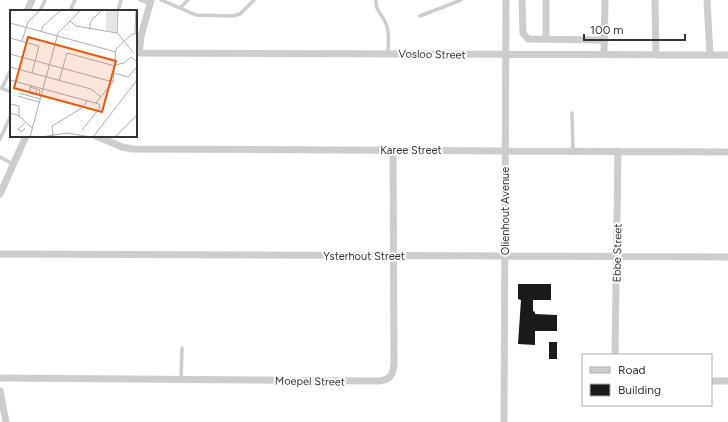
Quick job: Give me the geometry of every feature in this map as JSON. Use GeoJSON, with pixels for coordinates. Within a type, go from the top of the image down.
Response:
{"type":"FeatureCollection","features":[{"type":"Feature","properties":{"kind":"street"},"geometry":{"type":"LineString","coordinates":[[27,10],[32,0]]}},
{"type":"Feature","properties":{"kind":"street","name":"Olienhout Avenue"},"geometry":{"type":"LineString","coordinates":[[504,422],[506,0]]}},
{"type":"Feature","properties":{"kind":"street"},"geometry":{"type":"LineString","coordinates":[[522,0],[524,36],[528,39],[605,40]]}},
{"type":"Feature","properties":{"kind":"street"},"geometry":{"type":"LineString","coordinates":[[546,0],[546,39]]}},
{"type":"Feature","properties":{"kind":"street"},"geometry":{"type":"LineString","coordinates":[[604,55],[605,0]]}},
{"type":"Feature","properties":{"kind":"street"},"geometry":{"type":"LineString","coordinates":[[655,0],[656,55]]}},
{"type":"Feature","properties":{"kind":"street"},"geometry":{"type":"LineString","coordinates":[[707,0],[710,55]]}},
{"type":"Feature","properties":{"kind":"street"},"geometry":{"type":"LineString","coordinates":[[138,53],[150,2]]}},
{"type":"Feature","properties":{"kind":"street","name":"Vosloo Street"},"geometry":{"type":"LineString","coordinates":[[138,53],[728,55]]}},
{"type":"Feature","properties":{"kind":"street"},"geometry":{"type":"LineString","coordinates":[[0,194],[26,137]]}},
{"type":"Feature","properties":{"kind":"street","name":"Karee Street"},"geometry":{"type":"LineString","coordinates":[[98,137],[122,147],[133,149],[573,150],[728,152]]}},
{"type":"Feature","properties":{"kind":"street","name":"Moepel Street"},"geometry":{"type":"LineString","coordinates":[[0,378],[379,381],[388,379],[392,375],[394,364],[393,150]]}},
{"type":"Feature","properties":{"kind":"street","name":"Ebbe Street"},"geometry":{"type":"LineString","coordinates":[[616,354],[618,151]]}},
{"type":"Feature","properties":{"kind":"street","name":"Ysterhout Street"},"geometry":{"type":"LineString","coordinates":[[0,254],[728,257]]}},
{"type":"Feature","properties":{"kind":"street"},"geometry":{"type":"LineString","coordinates":[[712,381],[728,381]]}},
{"type":"Feature","properties":{"kind":"street"},"geometry":{"type":"LineString","coordinates":[[0,391],[6,422]]}},
{"type":"Feature","properties":{"kind":"lane"},"geometry":{"type":"LineString","coordinates":[[40,10],[45,0]]}},
{"type":"Feature","properties":{"kind":"lane"},"geometry":{"type":"LineString","coordinates":[[70,10],[75,0]]}},
{"type":"Feature","properties":{"kind":"lane"},"geometry":{"type":"LineString","coordinates":[[118,10],[121,0]]}},
{"type":"Feature","properties":{"kind":"lane"},"geometry":{"type":"LineString","coordinates":[[140,0],[150,2]]}},
{"type":"Feature","properties":{"kind":"lane"},"geometry":{"type":"LineString","coordinates":[[161,0],[196,15],[233,16],[240,14],[254,0]]}},
{"type":"Feature","properties":{"kind":"lane"},"geometry":{"type":"LineString","coordinates":[[180,8],[188,0]]}},
{"type":"Feature","properties":{"kind":"lane"},"geometry":{"type":"LineString","coordinates":[[376,0],[378,12],[385,20],[388,28],[388,53]]}},
{"type":"Feature","properties":{"kind":"lane"},"geometry":{"type":"LineString","coordinates":[[420,16],[461,0]]}},
{"type":"Feature","properties":{"kind":"lane"},"geometry":{"type":"LineString","coordinates":[[1,88],[10,71]]}},
{"type":"Feature","properties":{"kind":"lane"},"geometry":{"type":"LineString","coordinates":[[572,113],[573,150]]}},
{"type":"Feature","properties":{"kind":"lane"},"geometry":{"type":"LineString","coordinates":[[0,139],[10,117]]}},
{"type":"Feature","properties":{"kind":"lane"},"geometry":{"type":"LineString","coordinates":[[0,157],[14,164]]}},
{"type":"Feature","properties":{"kind":"lane"},"geometry":{"type":"LineString","coordinates":[[181,379],[182,348]]}},
{"type":"Feature","properties":{"kind":"building"},"geometry":{"type":"Polygon","coordinates":[[[518,284],[551,284],[551,300],[533,300],[533,311],[535,314],[557,315],[557,331],[535,331],[535,345],[518,344],[521,300],[518,299],[518,284]]]}},
{"type":"Feature","properties":{"kind":"building"},"geometry":{"type":"Polygon","coordinates":[[[549,342],[557,342],[557,359],[549,359],[549,342]]]}}]}
